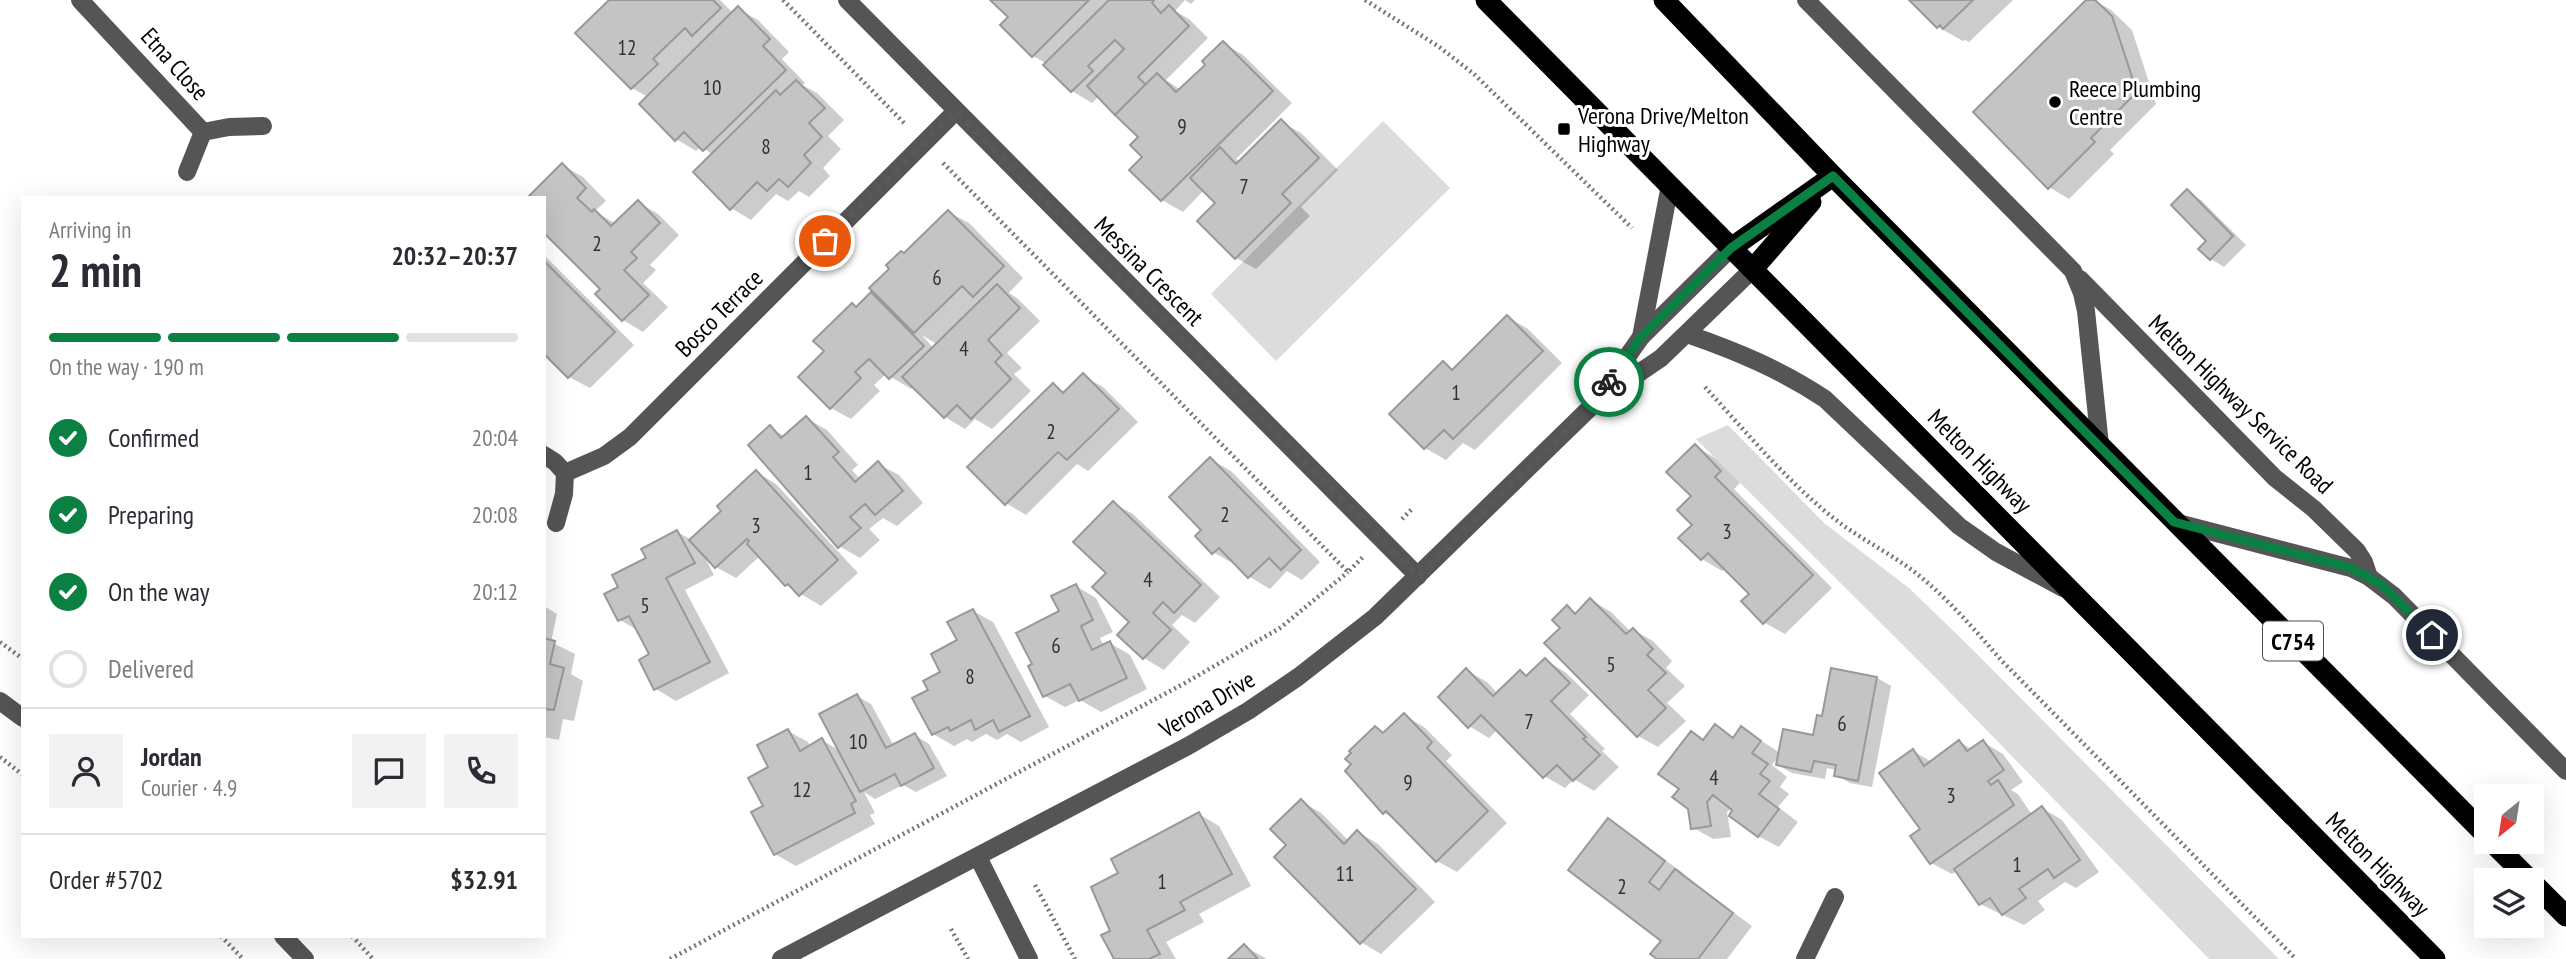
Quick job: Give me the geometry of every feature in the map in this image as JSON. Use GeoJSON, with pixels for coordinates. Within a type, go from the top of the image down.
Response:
{"type":"FeatureCollection","features":[{"type":"Feature","properties":{"kind":"highway","name":"Melton Highway"},"geometry":{"type":"LineString","coordinates":[[1486,0],[2435,959]]}},
{"type":"Feature","properties":{"kind":"highway","name":"C754"},"geometry":{"type":"LineString","coordinates":[[1664,0],[1833,176],[2474,823]]}},
{"type":"Feature","properties":{"kind":"highway"},"geometry":{"type":"LineString","coordinates":[[1731,248],[1833,176]]}},
{"type":"Feature","properties":{"kind":"highway"},"geometry":{"type":"LineString","coordinates":[[1753,269],[1833,176]]}},
{"type":"Feature","properties":{"kind":"highway"},"geometry":{"type":"LineString","coordinates":[[2504,854],[2518,868]]}},
{"type":"Feature","properties":{"kind":"highway"},"geometry":{"type":"LineString","coordinates":[[2544,894],[2566,916]]}},
{"type":"Feature","properties":{"kind":"street","name":"Etna Close"},"geometry":{"type":"LineString","coordinates":[[80,0],[203,132]]}},
{"type":"Feature","properties":{"kind":"street","name":"Messina Crescent"},"geometry":{"type":"LineString","coordinates":[[847,0],[1418,576]]}},
{"type":"Feature","properties":{"kind":"street","name":"Melton Highway Service Road"},"geometry":{"type":"LineString","coordinates":[[1806,0],[2275,478],[2314,509],[2357,551],[2369,576]]}},
{"type":"Feature","properties":{"kind":"street","name":"Bosco Terrace"},"geometry":{"type":"LineString","coordinates":[[565,473],[604,456],[629,438],[956,111]]}},
{"type":"Feature","properties":{"kind":"street","name":"Etna Close"},"geometry":{"type":"LineString","coordinates":[[203,132],[229,127],[263,126]]}},
{"type":"Feature","properties":{"kind":"street","name":"Etna Close"},"geometry":{"type":"LineString","coordinates":[[187,172],[203,132]]}},
{"type":"Feature","properties":{"kind":"street"},"geometry":{"type":"LineString","coordinates":[[1641,337],[1670,185]]}},
{"type":"Feature","properties":{"kind":"street","name":"Verona Drive"},"geometry":{"type":"LineString","coordinates":[[1595,403],[1641,337],[1731,248]]}},
{"type":"Feature","properties":{"kind":"street","name":"Verona Drive"},"geometry":{"type":"LineString","coordinates":[[781,959],[1188,746],[1248,711],[1337,648],[1375,617],[1595,403],[1661,358],[1753,269]]}},
{"type":"Feature","properties":{"kind":"street","name":"Melton Highway Service Road"},"geometry":{"type":"LineString","coordinates":[[2073,271],[2086,311],[2100,445]]}},
{"type":"Feature","properties":{"kind":"street"},"geometry":{"type":"LineString","coordinates":[[1687,334],[1738,352],[1800,382],[1825,399],[1967,533],[2075,595]]}},
{"type":"Feature","properties":{"kind":"street"},"geometry":{"type":"LineString","coordinates":[[546,456],[565,473],[564,495],[556,523]]}},
{"type":"Feature","properties":{"kind":"street","name":"Melton Highway Service Road"},"geometry":{"type":"LineString","coordinates":[[2174,522],[2351,568],[2369,576],[2394,596],[2566,771]]}},
{"type":"Feature","properties":{"kind":"street"},"geometry":{"type":"LineString","coordinates":[[0,701],[21,717]]}},
{"type":"Feature","properties":{"kind":"street"},"geometry":{"type":"LineString","coordinates":[[978,857],[1029,959]]}},
{"type":"Feature","properties":{"kind":"street"},"geometry":{"type":"LineString","coordinates":[[1805,959],[1835,897]]}},
{"type":"Feature","properties":{"kind":"street"},"geometry":{"type":"LineString","coordinates":[[286,938],[305,959]]}},
{"type":"Feature","properties":{"kind":"path"},"geometry":{"type":"LineString","coordinates":[[783,0],[1348,572]]}},
{"type":"Feature","properties":{"kind":"path"},"geometry":{"type":"LineString","coordinates":[[1365,0],[1438,46],[1474,74],[1618,212],[1635,230],[1637,237]]}},
{"type":"Feature","properties":{"kind":"path"},"geometry":{"type":"LineString","coordinates":[[1706,387],[1812,499],[1840,523],[1913,571],[1936,591],[2296,959]]}},
{"type":"Feature","properties":{"kind":"path"},"geometry":{"type":"LineString","coordinates":[[670,959],[974,799],[1280,628],[1348,572],[1413,508]]}},
{"type":"Feature","properties":{"kind":"path"},"geometry":{"type":"LineString","coordinates":[[0,642],[21,658]]}},
{"type":"Feature","properties":{"kind":"path"},"geometry":{"type":"LineString","coordinates":[[0,757],[21,773]]}},
{"type":"Feature","properties":{"kind":"path"},"geometry":{"type":"LineString","coordinates":[[1035,884],[1075,959]]}},
{"type":"Feature","properties":{"kind":"path"},"geometry":{"type":"LineString","coordinates":[[951,929],[968,959]]}},
{"type":"Feature","properties":{"kind":"path"},"geometry":{"type":"LineString","coordinates":[[223,938],[243,959]]}},
{"type":"Feature","properties":{"kind":"path"},"geometry":{"type":"LineString","coordinates":[[354,938],[373,959]]}},
{"type":"Feature","properties":{"kind":"shaded area"},"geometry":{"type":"Polygon","coordinates":[[[1383,121],[1450,188],[1276,361],[1211,294],[1383,121]]]}},
{"type":"Feature","properties":{"kind":"shaded area"},"geometry":{"type":"Polygon","coordinates":[[[1728,425],[1824,523],[1909,588],[1971,648],[2279,959],[2209,959],[1935,677],[1696,439],[1728,425]]]}},
{"type":"Feature","properties":{"kind":"building"},"geometry":{"type":"Polygon","coordinates":[[[609,0],[713,0],[721,8],[692,36],[685,28],[653,59],[658,64],[631,89],[575,33],[609,0]]]}},
{"type":"Feature","properties":{"kind":"building"},"geometry":{"type":"Polygon","coordinates":[[[990,0],[1089,0],[1032,57],[1000,25],[1008,17],[990,0]]]}},
{"type":"Feature","properties":{"kind":"building"},"geometry":{"type":"Polygon","coordinates":[[[1109,0],[1154,0],[1152,3],[1161,13],[1169,5],[1189,26],[1138,77],[1146,85],[1115,115],[1087,86],[1124,49],[1115,40],[1088,66],[1093,71],[1071,92],[1043,65],[1109,0]]]}},
{"type":"Feature","properties":{"kind":"building"},"geometry":{"type":"Polygon","coordinates":[[[1909,0],[1973,0],[1943,29],[1940,25],[1937,28],[1909,0]]]}},
{"type":"Feature","properties":{"kind":"building","name":"Reece Plumbing Centre"},"geometry":{"type":"Polygon","coordinates":[[[2086,0],[2095,0],[2112,16],[2137,92],[2091,138],[2095,142],[2048,189],[1973,112],[2086,0]]]}},
{"type":"Feature","properties":{"kind":"building"},"geometry":{"type":"Polygon","coordinates":[[[738,6],[770,39],[763,46],[786,70],[703,151],[684,132],[675,141],[639,104],[738,6]]]}},
{"type":"Feature","properties":{"kind":"building"},"geometry":{"type":"Polygon","coordinates":[[[1223,41],[1273,91],[1161,201],[1129,170],[1142,157],[1130,145],[1138,137],[1115,115],[1157,73],[1176,92],[1205,65],[1202,61],[1223,41]]]}},
{"type":"Feature","properties":{"kind":"building"},"geometry":{"type":"Polygon","coordinates":[[[796,80],[825,108],[809,123],[822,137],[804,155],[811,163],[788,187],[779,179],[767,191],[757,182],[730,210],[693,172],[776,90],[780,95],[796,80]]]}},
{"type":"Feature","properties":{"kind":"building"},"geometry":{"type":"Polygon","coordinates":[[[1281,119],[1319,158],[1282,194],[1291,203],[1235,259],[1197,221],[1215,203],[1190,178],[1220,147],[1236,164],[1281,119]]]}},
{"type":"Feature","properties":{"kind":"building"},"geometry":{"type":"Polygon","coordinates":[[[562,163],[586,188],[577,198],[592,212],[594,209],[611,226],[638,200],[660,223],[631,252],[637,258],[624,270],[649,295],[622,321],[595,294],[600,289],[546,235],[546,196],[529,196],[562,163]]]}},
{"type":"Feature","properties":{"kind":"building"},"geometry":{"type":"Polygon","coordinates":[[[2187,189],[2233,236],[2210,260],[2198,249],[2206,241],[2171,205],[2187,189]]]}},
{"type":"Feature","properties":{"kind":"building"},"geometry":{"type":"Polygon","coordinates":[[[948,210],[1004,266],[973,297],[962,286],[914,333],[869,288],[889,269],[886,265],[901,251],[904,253],[948,210]]]}},
{"type":"Feature","properties":{"kind":"building"},"geometry":{"type":"Polygon","coordinates":[[[546,263],[615,332],[568,378],[546,356],[546,263]]]}},
{"type":"Feature","properties":{"kind":"building"},"geometry":{"type":"Polygon","coordinates":[[[997,284],[1020,308],[988,340],[1002,355],[995,362],[1011,379],[971,419],[957,405],[944,418],[902,377],[997,284]]]}},
{"type":"Feature","properties":{"kind":"building"},"geometry":{"type":"Polygon","coordinates":[[[871,292],[924,346],[889,379],[869,359],[855,372],[861,378],[830,409],[798,377],[824,351],[813,341],[852,303],[856,307],[871,292]]]}},
{"type":"Feature","properties":{"kind":"building"},"geometry":{"type":"Polygon","coordinates":[[[1507,315],[1543,351],[1453,439],[1444,430],[1424,449],[1389,414],[1443,361],[1452,370],[1507,315]]]}},
{"type":"Feature","properties":{"kind":"building"},"geometry":{"type":"Polygon","coordinates":[[[1083,373],[1119,409],[1067,460],[1058,452],[1005,505],[967,467],[1053,383],[1063,393],[1083,373]]]}},
{"type":"Feature","properties":{"kind":"building"},"geometry":{"type":"Polygon","coordinates":[[[806,416],[839,452],[833,457],[855,482],[878,461],[903,491],[875,515],[865,504],[850,517],[861,528],[838,548],[748,445],[770,425],[781,438],[806,416]]]}},
{"type":"Feature","properties":{"kind":"building"},"geometry":{"type":"Polygon","coordinates":[[[1695,444],[1721,471],[1715,477],[1813,575],[1763,624],[1741,601],[1749,594],[1708,553],[1701,560],[1678,538],[1692,525],[1677,510],[1691,496],[1666,472],[1695,444]]]}},
{"type":"Feature","properties":{"kind":"building"},"geometry":{"type":"Polygon","coordinates":[[[1210,457],[1301,550],[1281,570],[1269,558],[1248,578],[1219,548],[1212,554],[1195,536],[1201,530],[1169,497],[1210,457]]]}},
{"type":"Feature","properties":{"kind":"building"},"geometry":{"type":"Polygon","coordinates":[[[756,470],[838,560],[799,596],[788,584],[785,586],[747,544],[747,539],[715,568],[689,540],[721,511],[717,506],[756,470]]]}},
{"type":"Feature","properties":{"kind":"building"},"geometry":{"type":"Polygon","coordinates":[[[1113,501],[1201,585],[1174,613],[1163,602],[1153,613],[1171,630],[1143,659],[1117,635],[1129,622],[1092,587],[1106,573],[1073,542],[1113,501]]]}},
{"type":"Feature","properties":{"kind":"building"},"geometry":{"type":"Polygon","coordinates":[[[677,530],[695,563],[666,578],[710,662],[654,690],[639,660],[649,654],[629,616],[618,621],[604,594],[618,587],[612,575],[646,558],[641,549],[677,530]]]}},
{"type":"Feature","properties":{"kind":"building"},"geometry":{"type":"Polygon","coordinates":[[[1076,584],[1093,620],[1081,626],[1092,650],[1110,641],[1127,678],[1079,701],[1070,684],[1043,697],[1028,666],[1032,664],[1016,633],[1059,611],[1051,596],[1076,584]]]}},
{"type":"Feature","properties":{"kind":"building"},"geometry":{"type":"Polygon","coordinates":[[[1590,598],[1626,634],[1633,628],[1653,649],[1647,655],[1666,673],[1648,690],[1666,708],[1637,737],[1544,643],[1560,628],[1552,620],[1567,605],[1575,614],[1590,598]]]}},
{"type":"Feature","properties":{"kind":"building"},"geometry":{"type":"Polygon","coordinates":[[[973,609],[1030,716],[999,732],[993,720],[975,730],[971,720],[950,731],[948,727],[932,735],[912,698],[928,690],[923,681],[940,672],[931,654],[957,640],[947,622],[973,609]]]}},
{"type":"Feature","properties":{"kind":"building"},"geometry":{"type":"Polygon","coordinates":[[[546,639],[555,641],[550,664],[564,668],[554,710],[546,709],[546,639]]]}},
{"type":"Feature","properties":{"kind":"building"},"geometry":{"type":"Polygon","coordinates":[[[1545,658],[1570,683],[1551,701],[1600,755],[1573,781],[1557,765],[1543,778],[1481,715],[1468,728],[1438,697],[1466,668],[1493,696],[1520,670],[1526,676],[1545,658]]]}},
{"type":"Feature","properties":{"kind":"building"},"geometry":{"type":"Polygon","coordinates":[[[1831,668],[1877,677],[1858,781],[1834,776],[1836,765],[1814,761],[1811,772],[1776,765],[1783,729],[1813,735],[1817,715],[1822,716],[1831,668]]]}},
{"type":"Feature","properties":{"kind":"building"},"geometry":{"type":"Polygon","coordinates":[[[857,694],[886,748],[915,733],[934,768],[901,786],[895,774],[860,792],[819,714],[857,694]]]}},
{"type":"Feature","properties":{"kind":"building"},"geometry":{"type":"Polygon","coordinates":[[[1404,713],[1432,742],[1427,748],[1488,811],[1436,862],[1386,811],[1383,814],[1345,771],[1351,764],[1345,759],[1351,753],[1349,751],[1375,726],[1383,733],[1404,713]]]}},
{"type":"Feature","properties":{"kind":"building"},"geometry":{"type":"Polygon","coordinates":[[[1715,724],[1733,738],[1741,726],[1761,741],[1752,753],[1768,764],[1760,774],[1770,781],[1759,794],[1779,809],[1758,837],[1729,816],[1732,810],[1713,795],[1707,802],[1711,826],[1691,829],[1688,809],[1672,797],[1679,789],[1658,774],[1691,731],[1703,740],[1715,724]]]}},
{"type":"Feature","properties":{"kind":"building"},"geometry":{"type":"Polygon","coordinates":[[[788,729],[800,751],[822,738],[856,801],[851,804],[855,813],[774,855],[751,812],[763,806],[748,778],[768,767],[757,745],[788,729]]]}},
{"type":"Feature","properties":{"kind":"building"},"geometry":{"type":"Polygon","coordinates":[[[1959,740],[1967,751],[1983,740],[2004,770],[1988,781],[1991,785],[1998,780],[2014,805],[1930,864],[1910,836],[1920,829],[1879,773],[1913,749],[1924,766],[1959,740]]]}},
{"type":"Feature","properties":{"kind":"building"},"geometry":{"type":"Polygon","coordinates":[[[1301,799],[1344,844],[1357,830],[1416,889],[1360,944],[1274,857],[1286,845],[1270,829],[1301,799]]]}},
{"type":"Feature","properties":{"kind":"building"},"geometry":{"type":"Polygon","coordinates":[[[2042,806],[2080,860],[2054,878],[2048,869],[2019,889],[2026,898],[2002,915],[1990,898],[1979,905],[1954,869],[2042,806]]]}},
{"type":"Feature","properties":{"kind":"building"},"geometry":{"type":"Polygon","coordinates":[[[1199,812],[1232,874],[1180,902],[1185,910],[1147,930],[1160,954],[1149,959],[1114,959],[1101,935],[1110,931],[1091,887],[1118,873],[1111,859],[1199,812]]]}},
{"type":"Feature","properties":{"kind":"building"},"geometry":{"type":"Polygon","coordinates":[[[1608,818],[1665,861],[1649,882],[1659,890],[1675,869],[1733,913],[1698,959],[1657,959],[1650,954],[1661,941],[1568,870],[1608,818]]]}},
{"type":"Feature","properties":{"kind":"building"},"geometry":{"type":"Polygon","coordinates":[[[1244,944],[1258,959],[1228,959],[1244,944]]]}},
{"type":"Feature","properties":{"kind":"way so far"},"geometry":{"type":"LineString","coordinates":[[825,241],[956,111],[1418,576],[1595,403],[1609,382]]}},
{"type":"Feature","properties":{"kind":"place","name":"Reece Plumbing Centre"},"geometry":{"type":"Point","coordinates":[2055,102]}},
{"type":"Feature","properties":{"kind":"place","name":"Verona Drive/Melton Highway"},"geometry":{"type":"Point","coordinates":[1564,129]}},
{"type":"Feature","properties":{"kind":"route"},"geometry":{"type":"LineString","coordinates":[[1609,382],[1641,337],[1731,248],[1833,176],[2174,522],[2351,568],[2382,585],[2432,635]]}}]}
